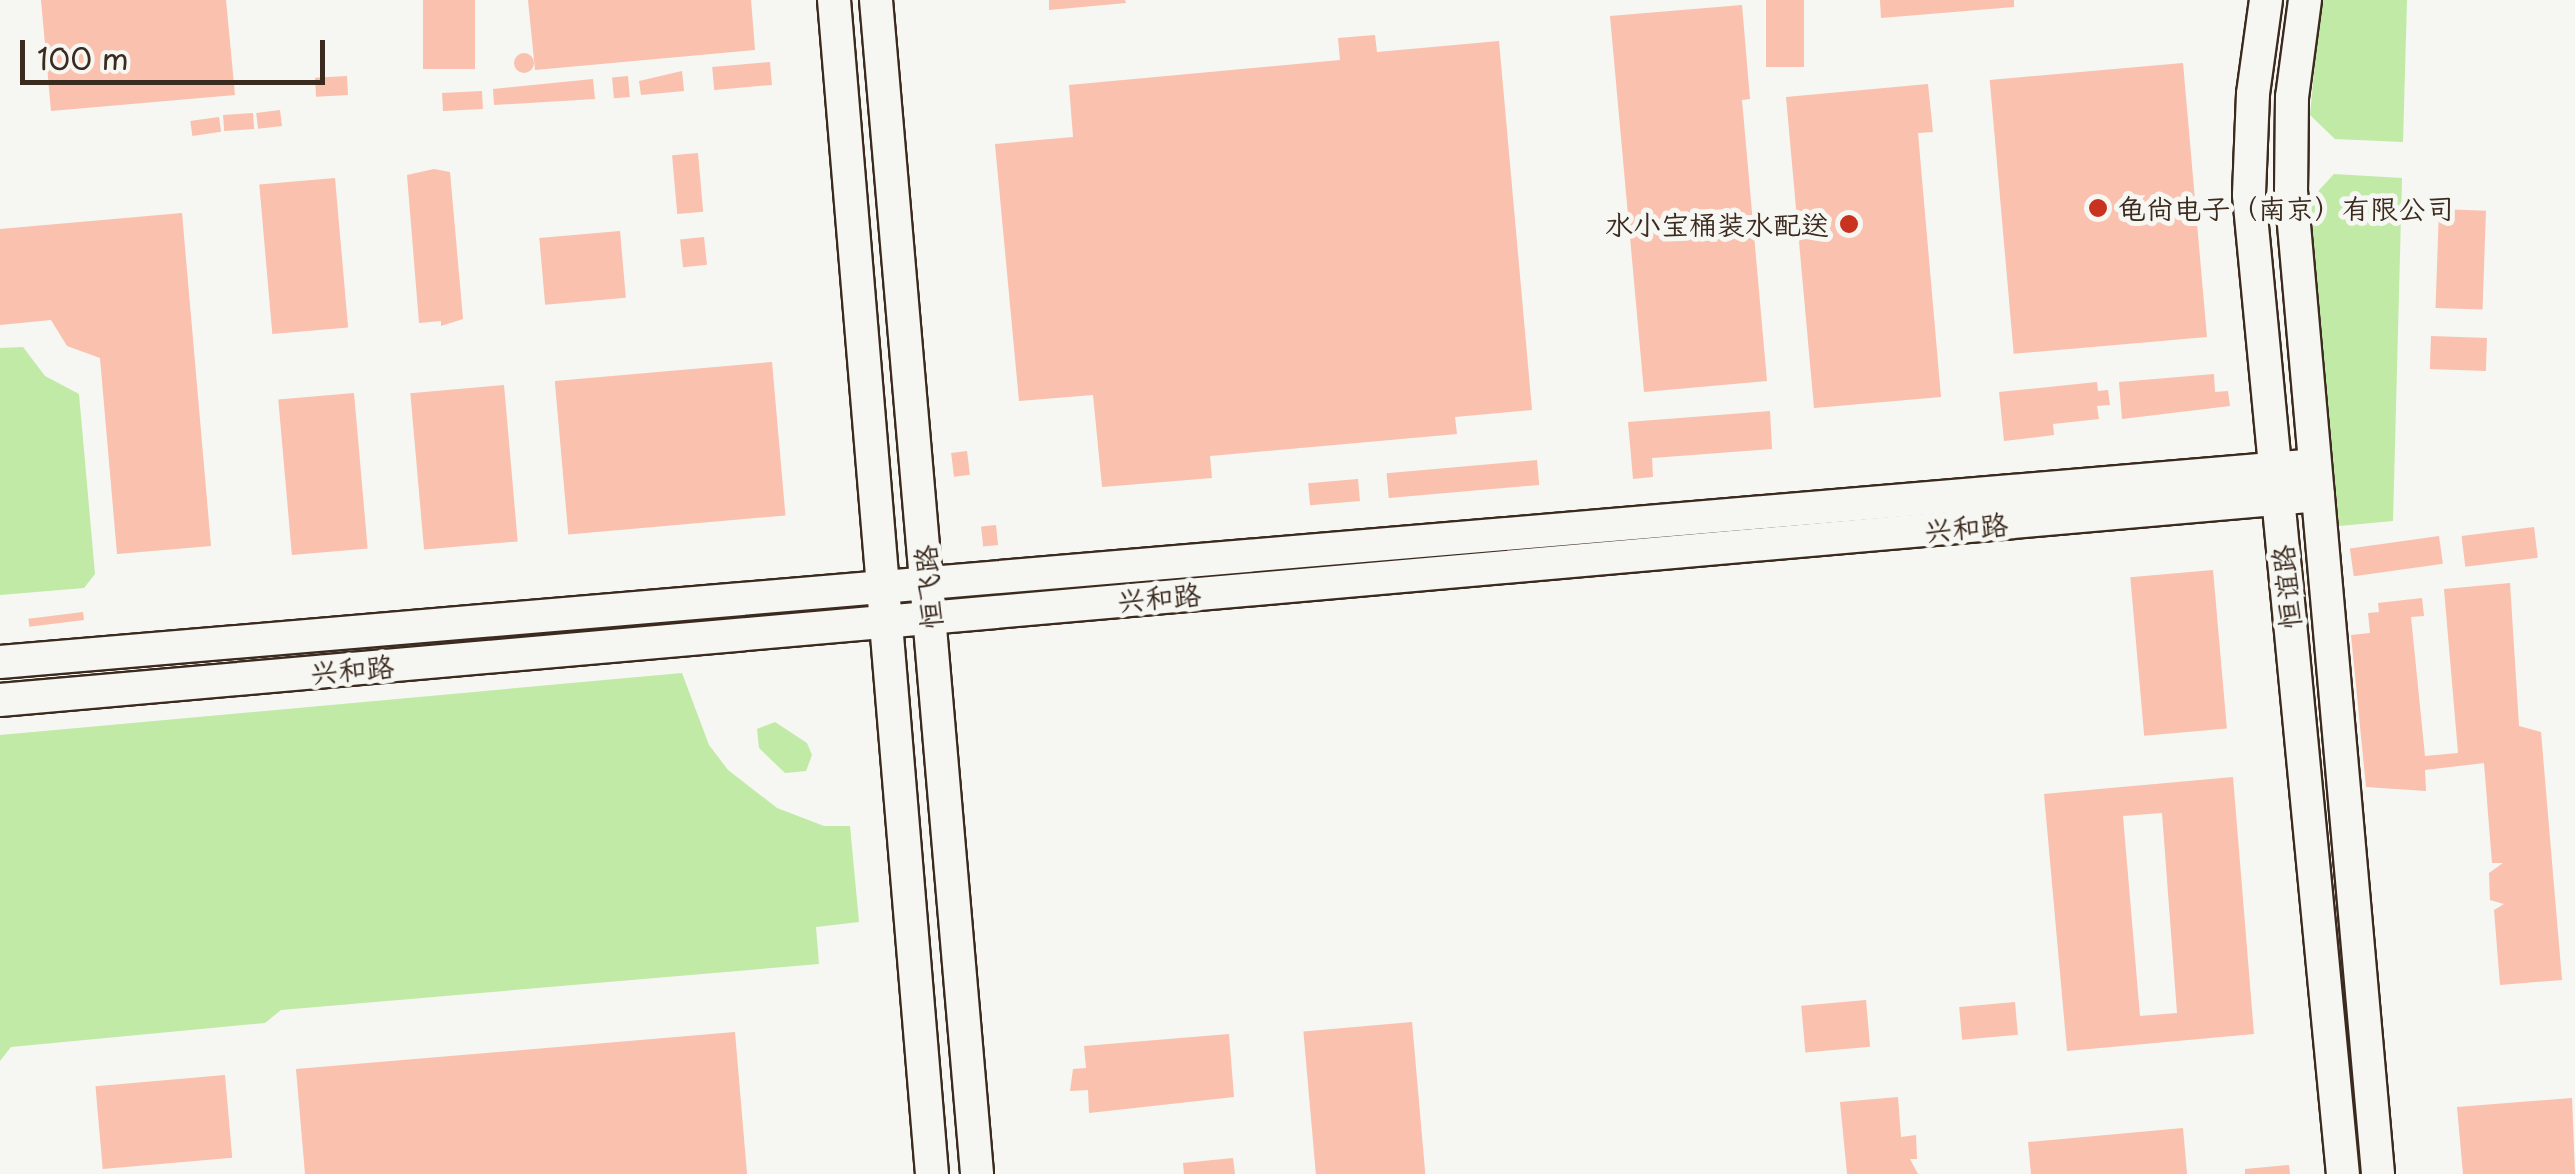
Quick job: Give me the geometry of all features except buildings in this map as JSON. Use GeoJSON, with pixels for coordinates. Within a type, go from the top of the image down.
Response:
{"type":"FeatureCollection","features":[{"type":"Feature","properties":{"kind":"main road","name":"恒飞路"},"geometry":{"type":"LineString","coordinates":[[834,0],[932,1174]]}},
{"type":"Feature","properties":{"kind":"main road","name":"恒飞路"},"geometry":{"type":"LineString","coordinates":[[876,0],[977,1174]]}},
{"type":"Feature","properties":{"kind":"main road","name":"恒谊路"},"geometry":{"type":"LineString","coordinates":[[2266,0],[2252,94],[2249,195],[2344,1174]]}},
{"type":"Feature","properties":{"kind":"main road","name":"恒谊路"},"geometry":{"type":"LineString","coordinates":[[2305,0],[2292,97],[2291,190],[2378,1174]]}},
{"type":"Feature","properties":{"kind":"main road","name":"兴和路"},"geometry":{"type":"LineString","coordinates":[[0,662],[882,605],[930,617],[2317,480]]}},
{"type":"Feature","properties":{"kind":"main road","name":"兴和路"},"geometry":{"type":"LineString","coordinates":[[0,700],[882,605],[928,584],[2276,485]]}},
{"type":"Feature","properties":{"kind":"green space"},"geometry":{"type":"Polygon","coordinates":[[[2321,0],[2407,0],[2403,142],[2335,139],[2310,115],[2321,0]]]}},
{"type":"Feature","properties":{"kind":"green space"},"geometry":{"type":"Polygon","coordinates":[[[2334,174],[2402,178],[2393,521],[2339,526],[2310,200],[2334,174]]]}},
{"type":"Feature","properties":{"kind":"green space"},"geometry":{"type":"Polygon","coordinates":[[[23,347],[45,376],[79,394],[95,574],[84,588],[0,595],[0,348],[23,347]]]}},
{"type":"Feature","properties":{"kind":"green space"},"geometry":{"type":"Polygon","coordinates":[[[682,673],[709,745],[728,770],[777,808],[824,826],[850,826],[859,922],[816,927],[819,964],[281,1010],[265,1023],[11,1047],[0,1061],[0,735],[682,673]]]}},
{"type":"Feature","properties":{"kind":"green space"},"geometry":{"type":"Polygon","coordinates":[[[775,722],[807,743],[812,755],[806,771],[785,773],[759,748],[757,729],[775,722]]]}},
{"type":"Feature","properties":{"kind":"place","name":"龟尚电子（南京）有限公司"},"geometry":{"type":"Point","coordinates":[2098,208]}},
{"type":"Feature","properties":{"kind":"place","name":"水小宝桶装水配送"},"geometry":{"type":"Point","coordinates":[1849,224]}}]}
